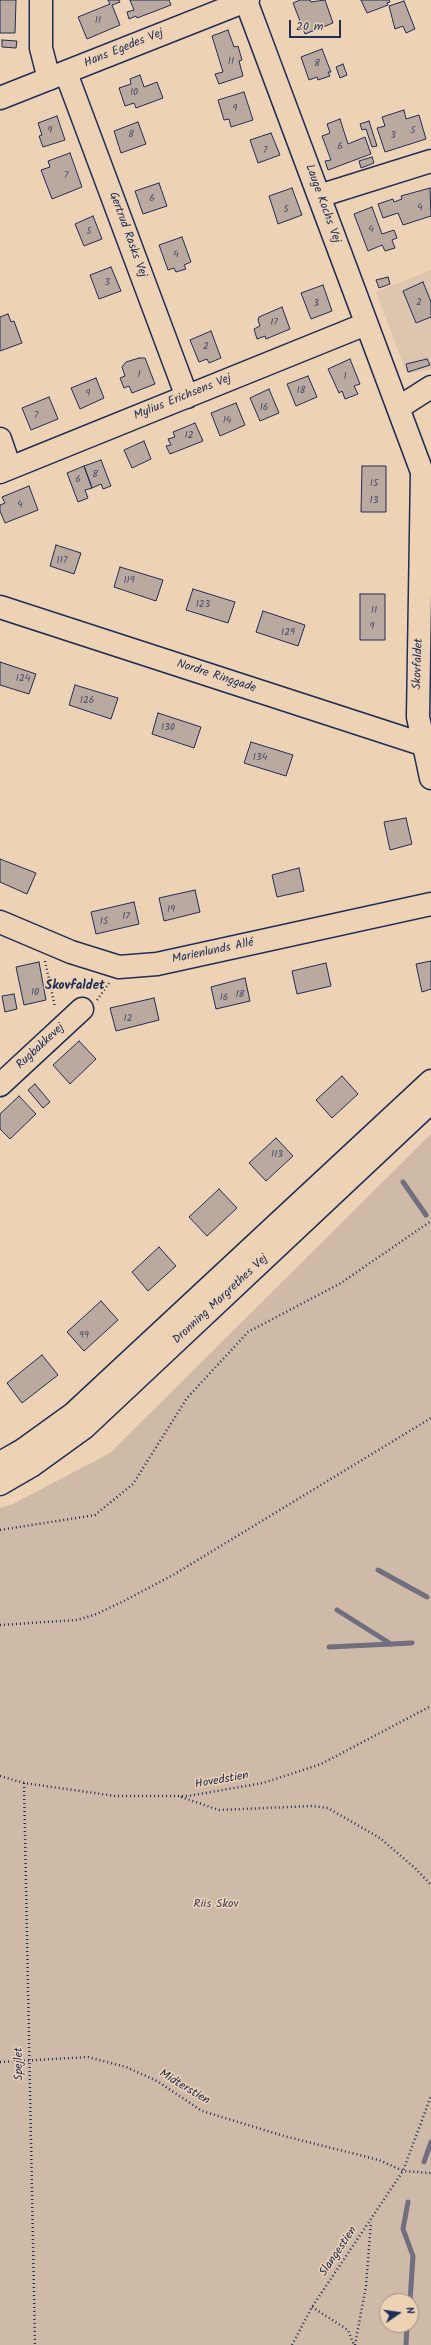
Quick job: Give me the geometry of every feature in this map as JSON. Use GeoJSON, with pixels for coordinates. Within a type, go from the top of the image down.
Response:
{"type":"FeatureCollection","features":[{"type":"Feature","properties":{"kind":"street","name":"Gertrud Rasks Vej"},"geometry":{"type":"LineString","coordinates":[[41,0],[41,48],[58,76],[187,397]]}},
{"type":"Feature","properties":{"kind":"street","name":"Hans Egedes Vej"},"geometry":{"type":"LineString","coordinates":[[0,98],[58,76],[214,6],[247,0]]}},
{"type":"Feature","properties":{"kind":"street","name":"Lauge Kochs Vej"},"geometry":{"type":"LineString","coordinates":[[247,0],[398,408]]}},
{"type":"Feature","properties":{"kind":"street"},"geometry":{"type":"LineString","coordinates":[[319,196],[431,161]]}},
{"type":"Feature","properties":{"kind":"street","name":"Mylius Erichsens Vej"},"geometry":{"type":"LineString","coordinates":[[5,470],[366,324]]}},
{"type":"Feature","properties":{"kind":"street"},"geometry":{"type":"LineString","coordinates":[[398,408],[431,387]]}},
{"type":"Feature","properties":{"kind":"street","name":"Skovfaldet"},"geometry":{"type":"LineString","coordinates":[[398,408],[422,472],[426,598],[418,717],[427,746],[431,778]]}},
{"type":"Feature","properties":{"kind":"street"},"geometry":{"type":"LineString","coordinates":[[0,439],[5,470]]}},
{"type":"Feature","properties":{"kind":"street","name":"Nordre Ringgade"},"geometry":{"type":"LineString","coordinates":[[0,607],[427,746]]}},
{"type":"Feature","properties":{"kind":"street","name":"Marienlunds Allé"},"geometry":{"type":"LineString","coordinates":[[0,922],[40,939],[119,967],[157,964],[431,904]]}},
{"type":"Feature","properties":{"kind":"street","name":"Rugbakkevej"},"geometry":{"type":"LineString","coordinates":[[0,1085],[82,1009]]}},
{"type":"Feature","properties":{"kind":"street","name":"Dronning Margrethes Vej"},"geometry":{"type":"LineString","coordinates":[[0,1463],[29,1446],[73,1414],[431,1082]]}},
{"type":"Feature","properties":{"kind":"street","name":"Dronning Margrethes Vej"},"geometry":{"type":"LineString","coordinates":[[0,1484],[31,1466],[85,1428],[431,1102]]}},
{"type":"Feature","properties":{"kind":"path"},"geometry":{"type":"LineString","coordinates":[[40,939],[60,1029]]}},
{"type":"Feature","properties":{"kind":"path"},"geometry":{"type":"LineString","coordinates":[[82,1009],[100,998],[119,967]]}},
{"type":"Feature","properties":{"kind":"path"},"geometry":{"type":"LineString","coordinates":[[0,1530],[95,1515],[133,1484],[187,1398],[248,1332],[341,1284],[431,1221]]}},
{"type":"Feature","properties":{"kind":"path"},"geometry":{"type":"LineString","coordinates":[[0,1624],[77,1620],[94,1615],[122,1602],[173,1575],[431,1418]]}},
{"type":"Feature","properties":{"kind":"path","name":"Hovedstien"},"geometry":{"type":"LineString","coordinates":[[0,1776],[24,1783],[114,1796],[178,1796],[263,1783],[321,1764],[431,1706]]}},
{"type":"Feature","properties":{"kind":"path","name":"Spejlet"},"geometry":{"type":"LineString","coordinates":[[24,1783],[35,2345]]}},
{"type":"Feature","properties":{"kind":"path"},"geometry":{"type":"LineString","coordinates":[[178,1796],[219,1810],[312,1806],[328,1808],[380,1838],[416,1869],[431,1885]]}},
{"type":"Feature","properties":{"kind":"path","name":"Midterstien"},"geometry":{"type":"LineString","coordinates":[[0,2062],[88,2057],[126,2067],[157,2081],[202,2111],[284,2136],[379,2160],[402,2171]]}},
{"type":"Feature","properties":{"kind":"path","name":"Slangestien"},"geometry":{"type":"LineString","coordinates":[[292,2345],[312,2308],[371,2221],[402,2171],[431,2096]]}},
{"type":"Feature","properties":{"kind":"path"},"geometry":{"type":"LineString","coordinates":[[402,2171],[431,2173]]}},
{"type":"Feature","properties":{"kind":"path"},"geometry":{"type":"LineString","coordinates":[[354,2345],[366,2286],[371,2221]]}},
{"type":"Feature","properties":{"kind":"path"},"geometry":{"type":"LineString","coordinates":[[312,2308],[348,2330],[354,2345]]}},
{"type":"Feature","properties":{"kind":"shaded area"},"geometry":{"type":"Polygon","coordinates":[[[431,270],[431,369],[407,374],[376,292],[431,270]]]}},
{"type":"Feature","properties":{"kind":"green space","name":"Riis Skov"},"geometry":{"type":"Polygon","coordinates":[[[431,1134],[431,2345],[0,2345],[0,1508],[13,1504],[110,1453],[431,1134]]]}},
{"type":"Feature","properties":{"kind":"building"},"geometry":{"type":"Polygon","coordinates":[[[0,0],[16,0],[15,33],[0,33],[0,0]]]}},
{"type":"Feature","properties":{"kind":"building"},"geometry":{"type":"Polygon","coordinates":[[[108,0],[119,0],[120,2],[112,5],[120,25],[87,39],[78,17],[110,4],[108,0]]]}},
{"type":"Feature","properties":{"kind":"building"},"geometry":{"type":"Polygon","coordinates":[[[130,0],[169,0],[171,5],[137,18],[136,16],[129,19],[127,12],[134,10],[130,0]]]}},
{"type":"Feature","properties":{"kind":"building"},"geometry":{"type":"Polygon","coordinates":[[[300,0],[310,0],[311,2],[325,0],[333,23],[305,34],[293,3],[300,0]]]}},
{"type":"Feature","properties":{"kind":"building"},"geometry":{"type":"Polygon","coordinates":[[[361,0],[389,0],[390,2],[387,3],[388,5],[367,13],[361,0]]]}},
{"type":"Feature","properties":{"kind":"building"},"geometry":{"type":"Polygon","coordinates":[[[404,1],[415,29],[406,33],[403,26],[395,29],[389,6],[404,1]]]}},
{"type":"Feature","properties":{"kind":"building"},"geometry":{"type":"Polygon","coordinates":[[[228,30],[234,47],[238,46],[242,60],[239,61],[243,76],[219,84],[215,74],[223,72],[212,36],[228,30]]]}},
{"type":"Feature","properties":{"kind":"building"},"geometry":{"type":"Polygon","coordinates":[[[2,40],[17,41],[16,48],[2,47],[2,40]]]}},
{"type":"Feature","properties":{"kind":"building"},"geometry":{"type":"Polygon","coordinates":[[[322,49],[331,72],[328,72],[330,76],[318,80],[317,77],[309,80],[301,57],[322,49]]]}},
{"type":"Feature","properties":{"kind":"building"},"geometry":{"type":"Polygon","coordinates":[[[343,64],[347,75],[340,78],[336,67],[343,64]]]}},
{"type":"Feature","properties":{"kind":"building"},"geometry":{"type":"Polygon","coordinates":[[[140,75],[144,87],[157,82],[163,98],[136,108],[134,103],[125,106],[119,88],[131,84],[130,79],[140,75]]]}},
{"type":"Feature","properties":{"kind":"building"},"geometry":{"type":"Polygon","coordinates":[[[244,92],[253,120],[231,127],[229,119],[224,120],[218,100],[244,92]]]}},
{"type":"Feature","properties":{"kind":"building"},"geometry":{"type":"Polygon","coordinates":[[[404,110],[406,119],[419,115],[426,139],[385,152],[377,128],[385,126],[382,117],[404,110]]]}},
{"type":"Feature","properties":{"kind":"building"},"geometry":{"type":"Polygon","coordinates":[[[57,116],[65,140],[43,147],[39,136],[42,135],[38,123],[57,116]]]}},
{"type":"Feature","properties":{"kind":"building"},"geometry":{"type":"Polygon","coordinates":[[[340,119],[348,144],[365,137],[371,154],[328,170],[325,161],[331,160],[322,136],[330,133],[327,124],[340,119]]]}},
{"type":"Feature","properties":{"kind":"building"},"geometry":{"type":"Polygon","coordinates":[[[369,121],[377,146],[372,147],[366,129],[362,130],[360,124],[369,121]]]}},
{"type":"Feature","properties":{"kind":"building"},"geometry":{"type":"Polygon","coordinates":[[[138,122],[146,144],[121,153],[114,131],[138,122]]]}},
{"type":"Feature","properties":{"kind":"building"},"geometry":{"type":"Polygon","coordinates":[[[271,133],[280,155],[258,163],[250,140],[271,133]]]}},
{"type":"Feature","properties":{"kind":"building"},"geometry":{"type":"Polygon","coordinates":[[[70,153],[82,187],[52,199],[41,170],[50,167],[48,161],[70,153]]]}},
{"type":"Feature","properties":{"kind":"building"},"geometry":{"type":"Polygon","coordinates":[[[372,157],[374,163],[361,168],[359,161],[372,157]]]}},
{"type":"Feature","properties":{"kind":"building"},"geometry":{"type":"Polygon","coordinates":[[[159,183],[167,206],[143,214],[135,191],[159,183]]]}},
{"type":"Feature","properties":{"kind":"building"},"geometry":{"type":"Polygon","coordinates":[[[292,188],[302,215],[278,224],[269,196],[292,188]]]}},
{"type":"Feature","properties":{"kind":"building"},"geometry":{"type":"Polygon","coordinates":[[[430,188],[431,216],[403,225],[398,213],[383,218],[378,204],[393,199],[394,202],[402,199],[401,196],[430,188]]]}},
{"type":"Feature","properties":{"kind":"building"},"geometry":{"type":"Polygon","coordinates":[[[372,207],[382,234],[394,230],[397,238],[392,240],[395,248],[385,251],[382,245],[368,251],[354,214],[372,207]]]}},
{"type":"Feature","properties":{"kind":"building"},"geometry":{"type":"Polygon","coordinates":[[[93,216],[102,239],[84,246],[75,224],[93,216]]]}},
{"type":"Feature","properties":{"kind":"building"},"geometry":{"type":"Polygon","coordinates":[[[182,237],[191,262],[184,265],[186,269],[176,272],[174,268],[168,270],[159,245],[182,237]]]}},
{"type":"Feature","properties":{"kind":"building"},"geometry":{"type":"Polygon","coordinates":[[[111,267],[121,291],[99,299],[90,275],[111,267]]]}},
{"type":"Feature","properties":{"kind":"building"},"geometry":{"type":"Polygon","coordinates":[[[388,277],[390,284],[379,288],[376,280],[388,277]]]}},
{"type":"Feature","properties":{"kind":"building"},"geometry":{"type":"Polygon","coordinates":[[[423,282],[431,302],[431,317],[416,323],[403,291],[423,282]]]}},
{"type":"Feature","properties":{"kind":"building"},"geometry":{"type":"Polygon","coordinates":[[[323,285],[332,311],[311,319],[301,293],[323,285]]]}},
{"type":"Feature","properties":{"kind":"building"},"geometry":{"type":"Polygon","coordinates":[[[282,307],[290,329],[266,339],[265,336],[257,339],[254,329],[260,326],[258,320],[259,317],[282,307]]]}},
{"type":"Feature","properties":{"kind":"building"},"geometry":{"type":"Polygon","coordinates":[[[8,314],[11,322],[14,321],[22,343],[0,351],[0,317],[8,314]]]}},
{"type":"Feature","properties":{"kind":"building"},"geometry":{"type":"Polygon","coordinates":[[[211,331],[221,358],[209,363],[207,359],[199,362],[190,340],[211,331]]]}},
{"type":"Feature","properties":{"kind":"building"},"geometry":{"type":"Polygon","coordinates":[[[139,358],[145,358],[155,384],[132,393],[129,386],[124,388],[120,378],[125,376],[122,367],[126,362],[139,358]]]}},
{"type":"Feature","properties":{"kind":"building"},"geometry":{"type":"Polygon","coordinates":[[[350,359],[360,384],[354,386],[358,394],[345,399],[342,391],[339,393],[328,369],[350,359]]]}},
{"type":"Feature","properties":{"kind":"building"},"geometry":{"type":"Polygon","coordinates":[[[427,359],[430,365],[408,372],[406,364],[427,359]]]}},
{"type":"Feature","properties":{"kind":"building"},"geometry":{"type":"Polygon","coordinates":[[[308,376],[317,397],[296,406],[287,384],[308,376]]]}},
{"type":"Feature","properties":{"kind":"building"},"geometry":{"type":"Polygon","coordinates":[[[96,378],[104,398],[80,409],[71,388],[96,378]]]}},
{"type":"Feature","properties":{"kind":"building"},"geometry":{"type":"Polygon","coordinates":[[[269,389],[279,413],[260,421],[250,398],[269,389]]]}},
{"type":"Feature","properties":{"kind":"building"},"geometry":{"type":"Polygon","coordinates":[[[49,397],[58,419],[31,430],[22,408],[49,397]]]}},
{"type":"Feature","properties":{"kind":"building"},"geometry":{"type":"Polygon","coordinates":[[[236,403],[245,425],[220,436],[211,413],[236,403]]]}},
{"type":"Feature","properties":{"kind":"building"},"geometry":{"type":"Polygon","coordinates":[[[195,423],[203,441],[170,454],[166,446],[171,445],[168,439],[175,437],[173,432],[195,423]]]}},
{"type":"Feature","properties":{"kind":"building"},"geometry":{"type":"Polygon","coordinates":[[[144,441],[151,459],[132,468],[124,450],[144,441]]]}},
{"type":"Feature","properties":{"kind":"building"},"geometry":{"type":"Polygon","coordinates":[[[101,460],[111,486],[103,489],[101,484],[92,488],[84,466],[101,460]]]}},
{"type":"Feature","properties":{"kind":"building"},"geometry":{"type":"Polygon","coordinates":[[[84,466],[92,488],[85,490],[88,498],[78,502],[67,473],[84,466]]]}},
{"type":"Feature","properties":{"kind":"building"},"geometry":{"type":"Polygon","coordinates":[[[362,466],[386,466],[386,512],[361,512],[362,466]]]}},
{"type":"Feature","properties":{"kind":"building"},"geometry":{"type":"Polygon","coordinates":[[[29,486],[38,510],[5,523],[0,511],[0,505],[5,503],[2,497],[29,486]]]}},
{"type":"Feature","properties":{"kind":"building"},"geometry":{"type":"Polygon","coordinates":[[[56,545],[81,553],[74,574],[50,566],[56,545]]]}},
{"type":"Feature","properties":{"kind":"building"},"geometry":{"type":"Polygon","coordinates":[[[120,567],[163,580],[156,601],[114,587],[120,567]]]}},
{"type":"Feature","properties":{"kind":"building"},"geometry":{"type":"Polygon","coordinates":[[[193,589],[235,602],[228,623],[186,610],[193,589]]]}},
{"type":"Feature","properties":{"kind":"building"},"geometry":{"type":"Polygon","coordinates":[[[360,594],[385,594],[385,640],[360,640],[360,594]]]}},
{"type":"Feature","properties":{"kind":"building"},"geometry":{"type":"Polygon","coordinates":[[[263,611],[305,625],[298,646],[256,632],[263,611]]]}},
{"type":"Feature","properties":{"kind":"building"},"geometry":{"type":"Polygon","coordinates":[[[0,662],[36,674],[29,694],[0,685],[0,662]]]}},
{"type":"Feature","properties":{"kind":"building"},"geometry":{"type":"Polygon","coordinates":[[[75,685],[118,698],[111,719],[69,705],[75,685]]]}},
{"type":"Feature","properties":{"kind":"building"},"geometry":{"type":"Polygon","coordinates":[[[158,713],[201,727],[194,748],[152,734],[158,713]]]}},
{"type":"Feature","properties":{"kind":"building"},"geometry":{"type":"Polygon","coordinates":[[[251,742],[293,755],[286,776],[244,763],[251,742]]]}},
{"type":"Feature","properties":{"kind":"building"},"geometry":{"type":"Polygon","coordinates":[[[406,818],[412,844],[390,850],[384,822],[406,818]]]}},
{"type":"Feature","properties":{"kind":"building"},"geometry":{"type":"Polygon","coordinates":[[[0,859],[36,873],[27,894],[0,882],[0,859]]]}},
{"type":"Feature","properties":{"kind":"building"},"geometry":{"type":"Polygon","coordinates":[[[299,868],[304,891],[277,897],[272,875],[299,868]]]}},
{"type":"Feature","properties":{"kind":"building"},"geometry":{"type":"Polygon","coordinates":[[[195,890],[200,912],[164,921],[159,898],[195,890]]]}},
{"type":"Feature","properties":{"kind":"building"},"geometry":{"type":"Polygon","coordinates":[[[134,902],[139,924],[96,934],[91,912],[134,902]]]}},
{"type":"Feature","properties":{"kind":"building"},"geometry":{"type":"Polygon","coordinates":[[[431,961],[431,989],[422,992],[416,964],[431,961]]]}},
{"type":"Feature","properties":{"kind":"building"},"geometry":{"type":"Polygon","coordinates":[[[39,962],[46,1000],[24,1005],[16,967],[39,962]]]}},
{"type":"Feature","properties":{"kind":"building"},"geometry":{"type":"Polygon","coordinates":[[[326,963],[331,986],[297,994],[292,971],[326,963]]]}},
{"type":"Feature","properties":{"kind":"building"},"geometry":{"type":"Polygon","coordinates":[[[245,978],[250,1001],[216,1009],[211,987],[245,978]]]}},
{"type":"Feature","properties":{"kind":"building"},"geometry":{"type":"Polygon","coordinates":[[[14,994],[17,1009],[5,1012],[2,996],[14,994]]]}},
{"type":"Feature","properties":{"kind":"building"},"geometry":{"type":"Polygon","coordinates":[[[154,998],[159,1020],[116,1031],[110,1008],[154,998]]]}},
{"type":"Feature","properties":{"kind":"building"},"geometry":{"type":"Polygon","coordinates":[[[79,1041],[96,1059],[70,1084],[53,1065],[79,1041]]]}},
{"type":"Feature","properties":{"kind":"building"},"geometry":{"type":"Polygon","coordinates":[[[342,1076],[358,1094],[332,1118],[316,1100],[342,1076]]]}},
{"type":"Feature","properties":{"kind":"building"},"geometry":{"type":"Polygon","coordinates":[[[35,1084],[50,1102],[43,1108],[28,1090],[35,1084]]]}},
{"type":"Feature","properties":{"kind":"building"},"geometry":{"type":"Polygon","coordinates":[[[19,1096],[36,1114],[10,1139],[0,1129],[0,1114],[19,1096]]]}},
{"type":"Feature","properties":{"kind":"building"},"geometry":{"type":"Polygon","coordinates":[[[276,1138],[293,1156],[266,1181],[249,1163],[276,1138]]]}},
{"type":"Feature","properties":{"kind":"building"},"geometry":{"type":"Polygon","coordinates":[[[219,1189],[237,1208],[207,1236],[189,1217],[219,1189]]]}},
{"type":"Feature","properties":{"kind":"building"},"geometry":{"type":"Polygon","coordinates":[[[159,1247],[176,1266],[148,1291],[132,1272],[159,1247]]]}},
{"type":"Feature","properties":{"kind":"building"},"geometry":{"type":"Polygon","coordinates":[[[101,1301],[118,1320],[84,1351],[67,1332],[101,1301]]]}},
{"type":"Feature","properties":{"kind":"building"},"geometry":{"type":"Polygon","coordinates":[[[42,1355],[58,1375],[22,1403],[7,1383],[42,1355]]]}},
{"type":"Feature","properties":{"kind":"waterway"},"geometry":{"type":"LineString","coordinates":[[403,1182],[426,1215]]}},
{"type":"Feature","properties":{"kind":"waterway"},"geometry":{"type":"LineString","coordinates":[[378,1570],[427,1597]]}},
{"type":"Feature","properties":{"kind":"waterway"},"geometry":{"type":"LineString","coordinates":[[337,1610],[391,1644]]}},
{"type":"Feature","properties":{"kind":"waterway"},"geometry":{"type":"LineString","coordinates":[[329,1647],[412,1643]]}},
{"type":"Feature","properties":{"kind":"waterway"},"geometry":{"type":"LineString","coordinates":[[424,2162],[431,2142]]}},
{"type":"Feature","properties":{"kind":"waterway"},"geometry":{"type":"LineString","coordinates":[[408,2202],[403,2229],[413,2256],[411,2293]]}},
{"type":"Feature","properties":{"kind":"waterway"},"geometry":{"type":"LineString","coordinates":[[406,2345],[407,2333]]}},
{"type":"Feature","properties":{"kind":"district","name":"Skovfaldet"},"geometry":{"type":"Point","coordinates":[75,987]}}]}
